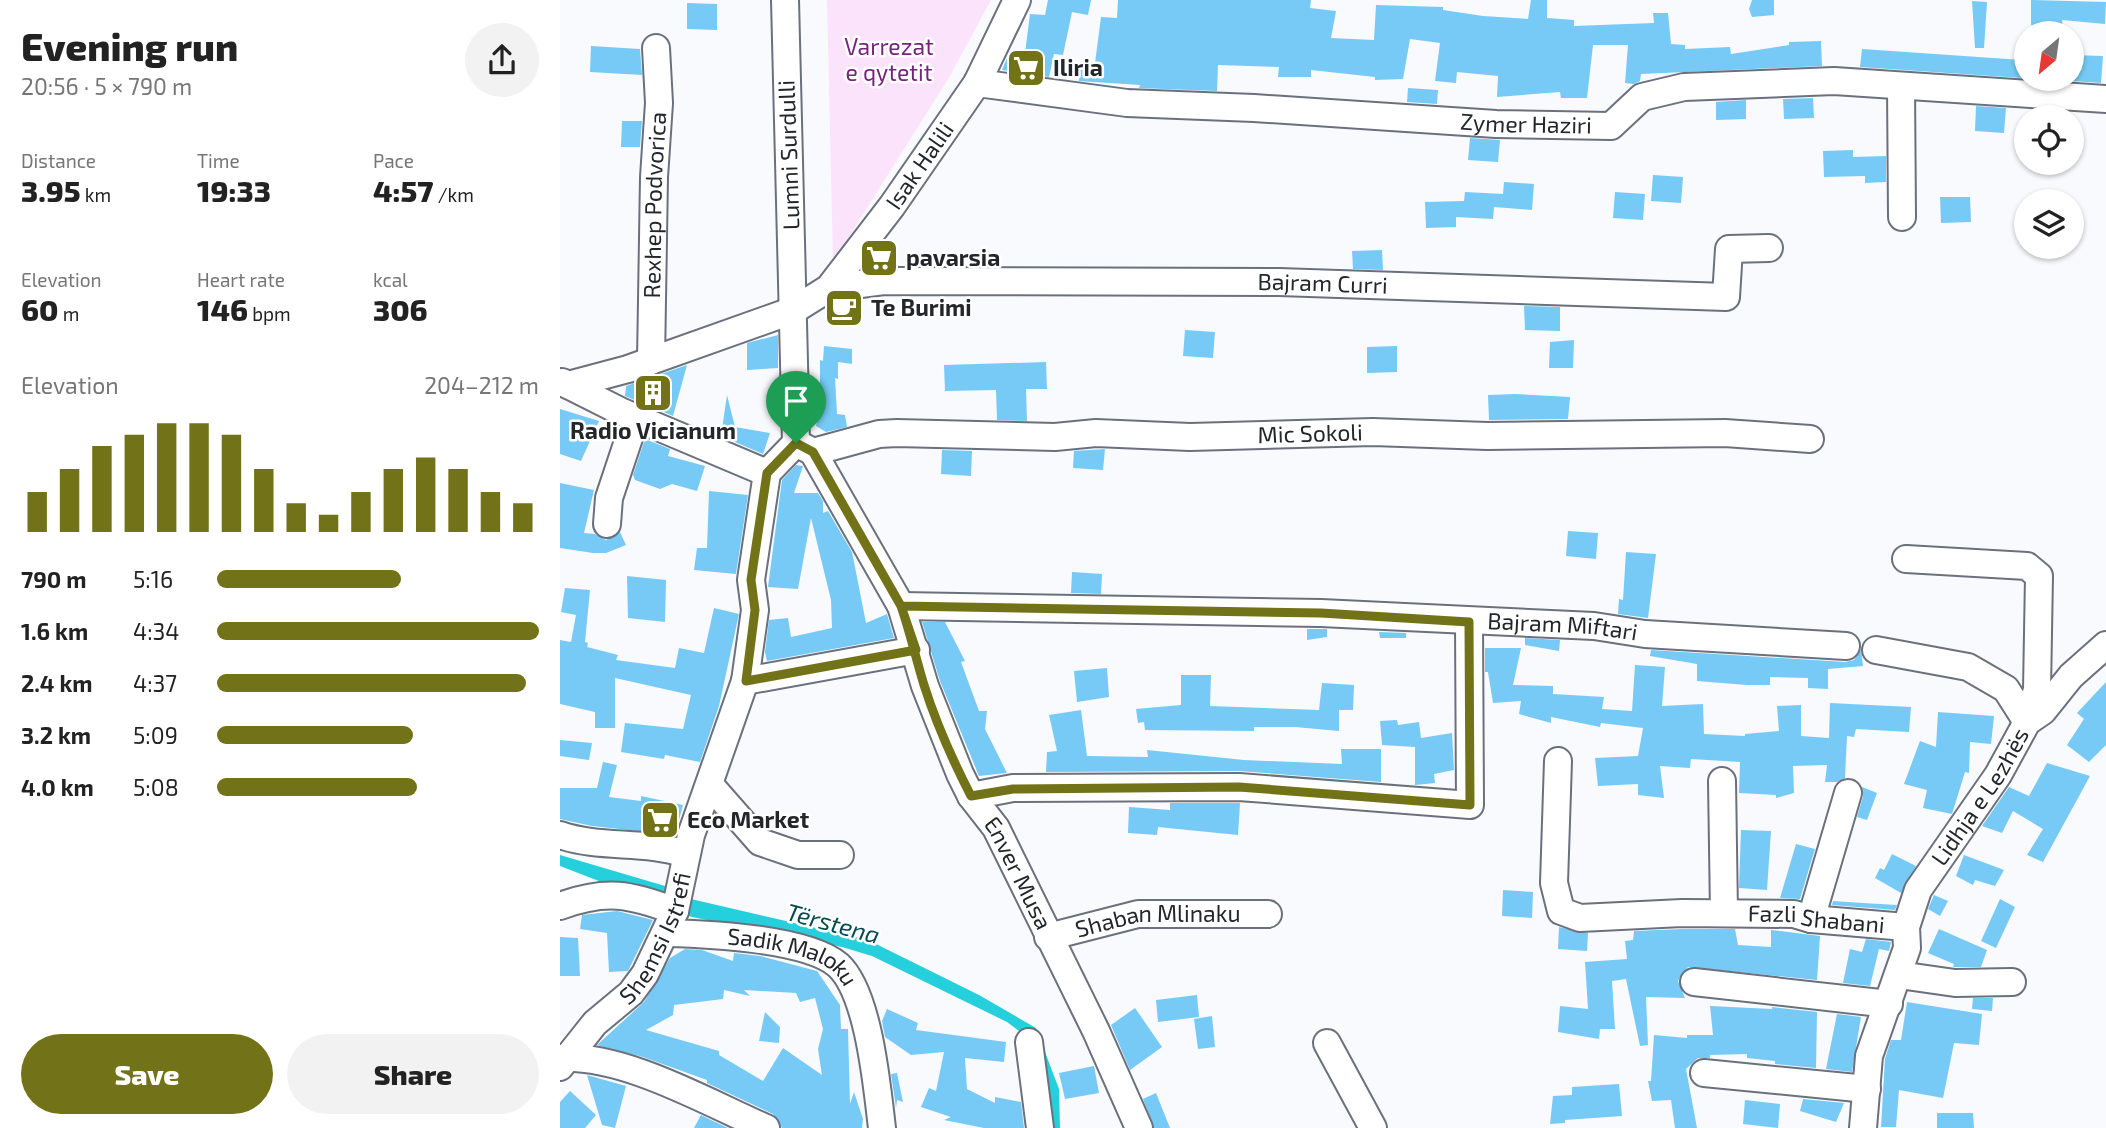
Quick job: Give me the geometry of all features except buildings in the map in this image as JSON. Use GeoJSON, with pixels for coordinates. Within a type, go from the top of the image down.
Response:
{"type":"FeatureCollection","features":[{"type":"Feature","properties":{"kind":"street","name":"Lumni Surdulli"},"geometry":{"type":"LineString","coordinates":[[785,0],[794,310]]}},
{"type":"Feature","properties":{"kind":"street","name":"Isak Halili"},"geometry":{"type":"LineString","coordinates":[[564,383],[639,365],[794,310],[829,288],[892,206],[977,83],[1017,0]]}},
{"type":"Feature","properties":{"kind":"street","name":"Rexhep Podvorica"},"geometry":{"type":"LineString","coordinates":[[607,524],[609,498],[628,414],[616,399],[639,365],[659,103],[656,48]]}},
{"type":"Feature","properties":{"kind":"street","name":"Zymer Haziri"},"geometry":{"type":"LineString","coordinates":[[977,83],[1127,103],[1254,108],[1496,124],[1611,127],[1642,97],[1675,89],[1834,81],[2106,99]]}},
{"type":"Feature","properties":{"kind":"street"},"geometry":{"type":"LineString","coordinates":[[1900,86],[1902,216]]}},
{"type":"Feature","properties":{"kind":"street","name":"Bajram Curri"},"geometry":{"type":"LineString","coordinates":[[829,288],[884,281],[1243,281],[1726,297],[1729,249],[1769,248]]}},
{"type":"Feature","properties":{"kind":"street"},"geometry":{"type":"LineString","coordinates":[[564,383],[628,414],[767,473],[804,447],[794,310]]}},
{"type":"Feature","properties":{"kind":"street","name":"Mic Sokoli"},"geometry":{"type":"LineString","coordinates":[[804,447],[879,434],[907,433],[1055,437],[1096,433],[1190,437],[1373,432],[1487,436],[1725,433],[1810,439]]}},
{"type":"Feature","properties":{"kind":"street","name":"Enver Musa"},"geometry":{"type":"LineString","coordinates":[[804,447],[901,606],[925,686],[971,796],[996,828],[1096,1031],[1139,1128]]}},
{"type":"Feature","properties":{"kind":"street","name":"Shemsi Istrefi"},"geometry":{"type":"LineString","coordinates":[[562,1061],[595,1024],[631,993],[645,974],[670,922],[684,867],[746,681],[755,610],[751,580],[767,473]]}},
{"type":"Feature","properties":{"kind":"street"},"geometry":{"type":"LineString","coordinates":[[1906,559],[2027,566],[2039,576],[2036,690],[2027,722]]}},
{"type":"Feature","properties":{"kind":"street","name":"Bajram Miftari"},"geometry":{"type":"LineString","coordinates":[[901,606],[1321,613],[1594,626],[1645,634],[1846,646]]}},
{"type":"Feature","properties":{"kind":"street"},"geometry":{"type":"LineString","coordinates":[[971,796],[1013,789],[1239,787],[1470,805],[1469,622]]}},
{"type":"Feature","properties":{"kind":"street","name":"Lidhja e Lezhës"},"geometry":{"type":"LineString","coordinates":[[1863,1128],[1869,1056],[1907,948],[1906,928],[1918,890],[1998,775],[2027,722],[2043,711],[2071,676],[2106,645]]}},
{"type":"Feature","properties":{"kind":"street"},"geometry":{"type":"LineString","coordinates":[[746,681],[916,650]]}},
{"type":"Feature","properties":{"kind":"street"},"geometry":{"type":"LineString","coordinates":[[1876,650],[1968,667],[2006,689],[2027,722]]}},
{"type":"Feature","properties":{"kind":"street","name":"Fazli Shabani"},"geometry":{"type":"LineString","coordinates":[[1558,761],[1554,883],[1561,911],[1580,918],[1724,913],[1794,915],[1906,928]]}},
{"type":"Feature","properties":{"kind":"street","name":"Fazli Shabani"},"geometry":{"type":"LineString","coordinates":[[1722,782],[1724,913]]}},
{"type":"Feature","properties":{"kind":"street"},"geometry":{"type":"LineString","coordinates":[[710,785],[760,842],[798,855],[840,855]]}},
{"type":"Feature","properties":{"kind":"street"},"geometry":{"type":"LineString","coordinates":[[1811,919],[1848,793]]}},
{"type":"Feature","properties":{"kind":"street"},"geometry":{"type":"LineString","coordinates":[[560,835],[576,841],[666,847],[684,867]]}},
{"type":"Feature","properties":{"kind":"street","name":"Sadik Maloku"},"geometry":{"type":"LineString","coordinates":[[560,906],[586,896],[624,894],[670,922],[713,934],[774,943],[820,954],[839,966],[855,989],[870,1044],[881,1128]]}},
{"type":"Feature","properties":{"kind":"street","name":"Shaban Mlinaku"},"geometry":{"type":"LineString","coordinates":[[1048,937],[1138,914],[1268,914]]}},
{"type":"Feature","properties":{"kind":"street"},"geometry":{"type":"LineString","coordinates":[[1899,975],[1955,983],[2012,982]]}},
{"type":"Feature","properties":{"kind":"street"},"geometry":{"type":"LineString","coordinates":[[1694,982],[1889,1004]]}},
{"type":"Feature","properties":{"kind":"street"},"geometry":{"type":"LineString","coordinates":[[1028,1042],[1040,1128]]}},
{"type":"Feature","properties":{"kind":"street"},"geometry":{"type":"LineString","coordinates":[[1327,1044],[1373,1128]]}},
{"type":"Feature","properties":{"kind":"street"},"geometry":{"type":"LineString","coordinates":[[562,1061],[600,1061],[664,1084],[766,1128]]}},
{"type":"Feature","properties":{"kind":"street"},"geometry":{"type":"LineString","coordinates":[[1704,1073],[1867,1089]]}},
{"type":"Feature","properties":{"kind":"green space","name":"Varrezat e qytetit"},"geometry":{"type":"Polygon","coordinates":[[[827,0],[991,0],[950,76],[833,262],[827,0]]]}},
{"type":"Feature","properties":{"kind":"water"},"geometry":{"type":"Polygon","coordinates":[[[560,855],[665,886],[691,899],[868,940],[979,995],[1036,1028],[1059,1089],[1060,1128],[1045,1128],[1034,1042],[1007,1022],[872,956],[842,947],[692,917],[560,866],[560,855]]]}},
{"type":"Feature","properties":{"kind":"place","name":"Iliria"},"geometry":{"type":"Point","coordinates":[1026,68]}},
{"type":"Feature","properties":{"kind":"place","name":"pavarsia"},"geometry":{"type":"Point","coordinates":[879,258]}},
{"type":"Feature","properties":{"kind":"place","name":"Te Burimi"},"geometry":{"type":"Point","coordinates":[844,308]}},
{"type":"Feature","properties":{"kind":"place","name":"Radio Vicianum"},"geometry":{"type":"Point","coordinates":[653,393]}},
{"type":"Feature","properties":{"kind":"place","name":"Eco Market"},"geometry":{"type":"Point","coordinates":[660,820]}},
{"type":"Feature","properties":{"kind":"route"},"geometry":{"type":"LineString","coordinates":[[796,443],[767,473],[751,580],[755,610],[746,681],[916,650],[901,606],[1321,613],[1469,622],[1470,805],[1308,795],[1239,787],[1013,789],[971,796],[950,752],[925,686],[916,650],[908,625],[901,606],[885,582],[852,515],[813,452],[796,443]]}},
{"type":"Feature","properties":{"kind":"water label","name":"Tërstena"},"geometry":{"type":"Point","coordinates":[833,924]}}]}
